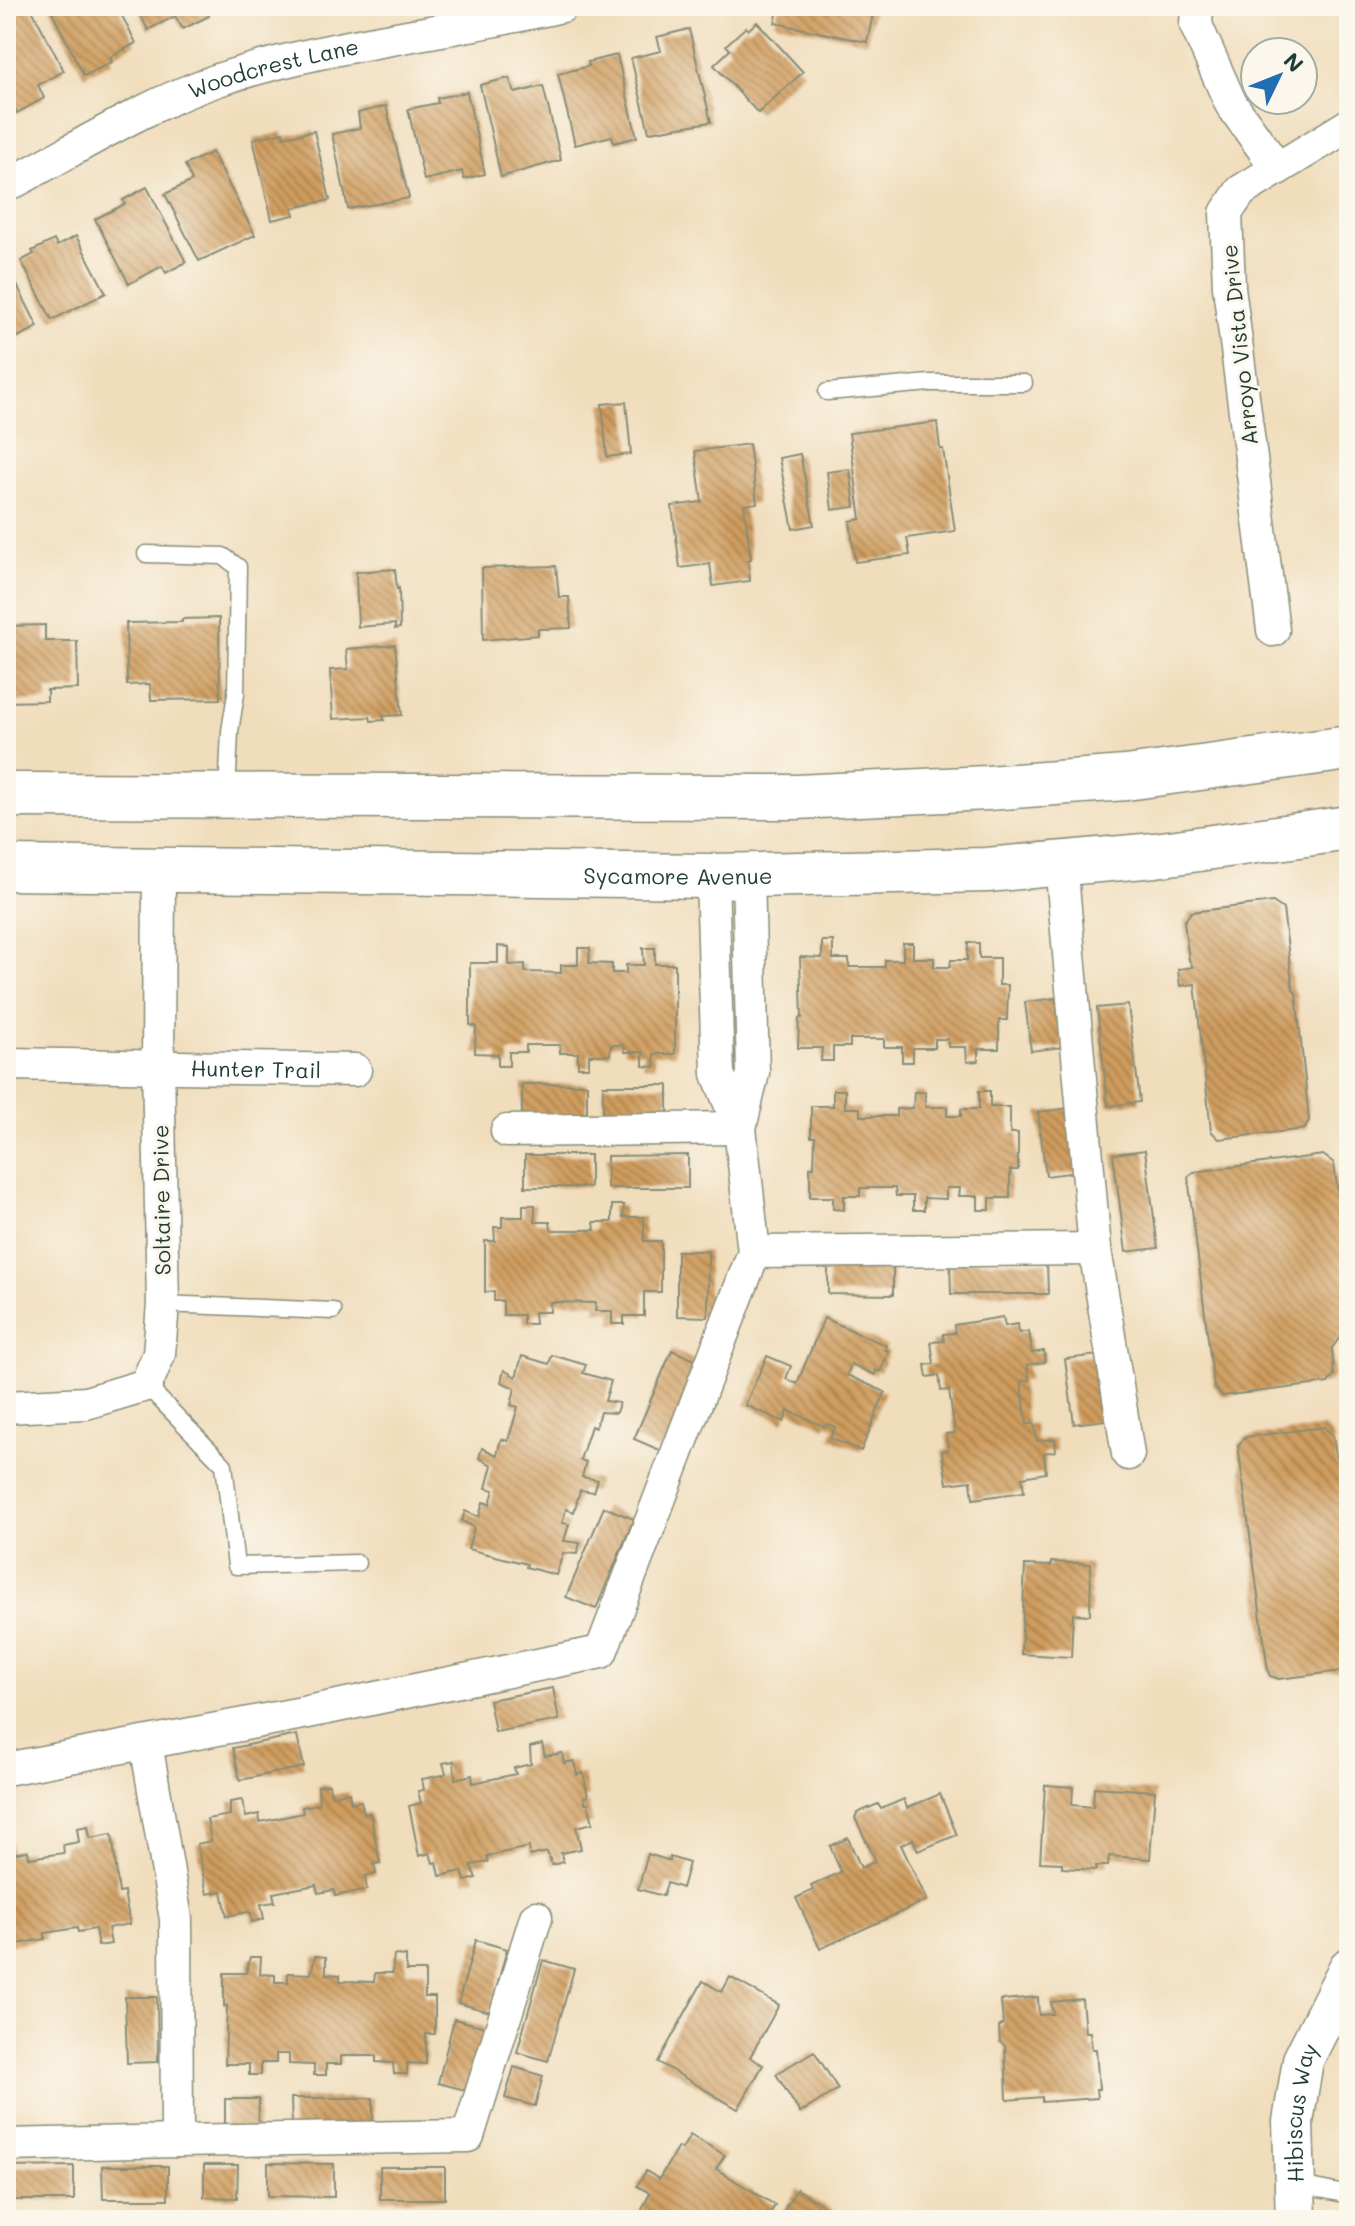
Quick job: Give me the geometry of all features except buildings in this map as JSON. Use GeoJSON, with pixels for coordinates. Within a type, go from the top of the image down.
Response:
{"type":"FeatureCollection","features":[{"type":"Feature","properties":{"kind":"main road"},"geometry":{"type":"LineString","coordinates":[[6,795],[812,796],[1126,778],[1349,748]]}},
{"type":"Feature","properties":{"kind":"main road","name":"Sycamore Avenue"},"geometry":{"type":"LineString","coordinates":[[6,868],[730,876],[987,870],[1155,855],[1349,828]]}},
{"type":"Feature","properties":{"kind":"street","name":"Woodcrest Lane"},"geometry":{"type":"LineString","coordinates":[[6,186],[171,99],[218,80],[323,52],[503,20],[562,6]]}},
{"type":"Feature","properties":{"kind":"street"},"geometry":{"type":"LineString","coordinates":[[1197,6],[1196,25],[1231,104],[1277,168]]}},
{"type":"Feature","properties":{"kind":"street","name":"Arroyo Vista Drive"},"geometry":{"type":"LineString","coordinates":[[1273,630],[1229,287],[1226,213],[1241,191],[1349,125]]}},
{"type":"Feature","properties":{"kind":"street"},"geometry":{"type":"LineString","coordinates":[[1061,863],[1095,1249],[1128,1454]]}},
{"type":"Feature","properties":{"kind":"street","name":"Soltaire Drive"},"geometry":{"type":"LineString","coordinates":[[146,1385],[159,1354],[163,1304],[158,1065],[159,870]]}},
{"type":"Feature","properties":{"kind":"street"},"geometry":{"type":"LineString","coordinates":[[6,1769],[601,1652],[754,1252],[740,1128],[718,1074],[730,876]]}},
{"type":"Feature","properties":{"kind":"street","name":"Hunter Trail"},"geometry":{"type":"LineString","coordinates":[[6,1064],[355,1070]]}},
{"type":"Feature","properties":{"kind":"street"},"geometry":{"type":"LineString","coordinates":[[507,1131],[740,1128]]}},
{"type":"Feature","properties":{"kind":"street"},"geometry":{"type":"LineString","coordinates":[[754,1252],[1095,1249]]}},
{"type":"Feature","properties":{"kind":"street"},"geometry":{"type":"LineString","coordinates":[[6,1407],[86,1403],[146,1385]]}},
{"type":"Feature","properties":{"kind":"street"},"geometry":{"type":"LineString","coordinates":[[146,1743],[176,1919],[177,2141]]}},
{"type":"Feature","properties":{"kind":"street"},"geometry":{"type":"LineString","coordinates":[[6,2145],[468,2136],[536,1917]]}},
{"type":"Feature","properties":{"kind":"street","name":"Hibiscus Way"},"geometry":{"type":"LineString","coordinates":[[1295,2202],[1293,2122],[1303,2060],[1349,1968]]}},
{"type":"Feature","properties":{"kind":"lane"},"geometry":{"type":"LineString","coordinates":[[827,392],[930,383],[1024,383]]}},
{"type":"Feature","properties":{"kind":"lane"},"geometry":{"type":"LineString","coordinates":[[146,554],[223,556],[238,567],[236,694],[230,731],[227,796]]}},
{"type":"Feature","properties":{"kind":"lane"},"geometry":{"type":"LineString","coordinates":[[163,1304],[333,1311]]}},
{"type":"Feature","properties":{"kind":"lane"},"geometry":{"type":"LineString","coordinates":[[146,1385],[224,1465],[236,1566],[357,1563]]}},
{"type":"Feature","properties":{"kind":"lane"},"geometry":{"type":"LineString","coordinates":[[1295,2202],[1349,2195]]}}]}
